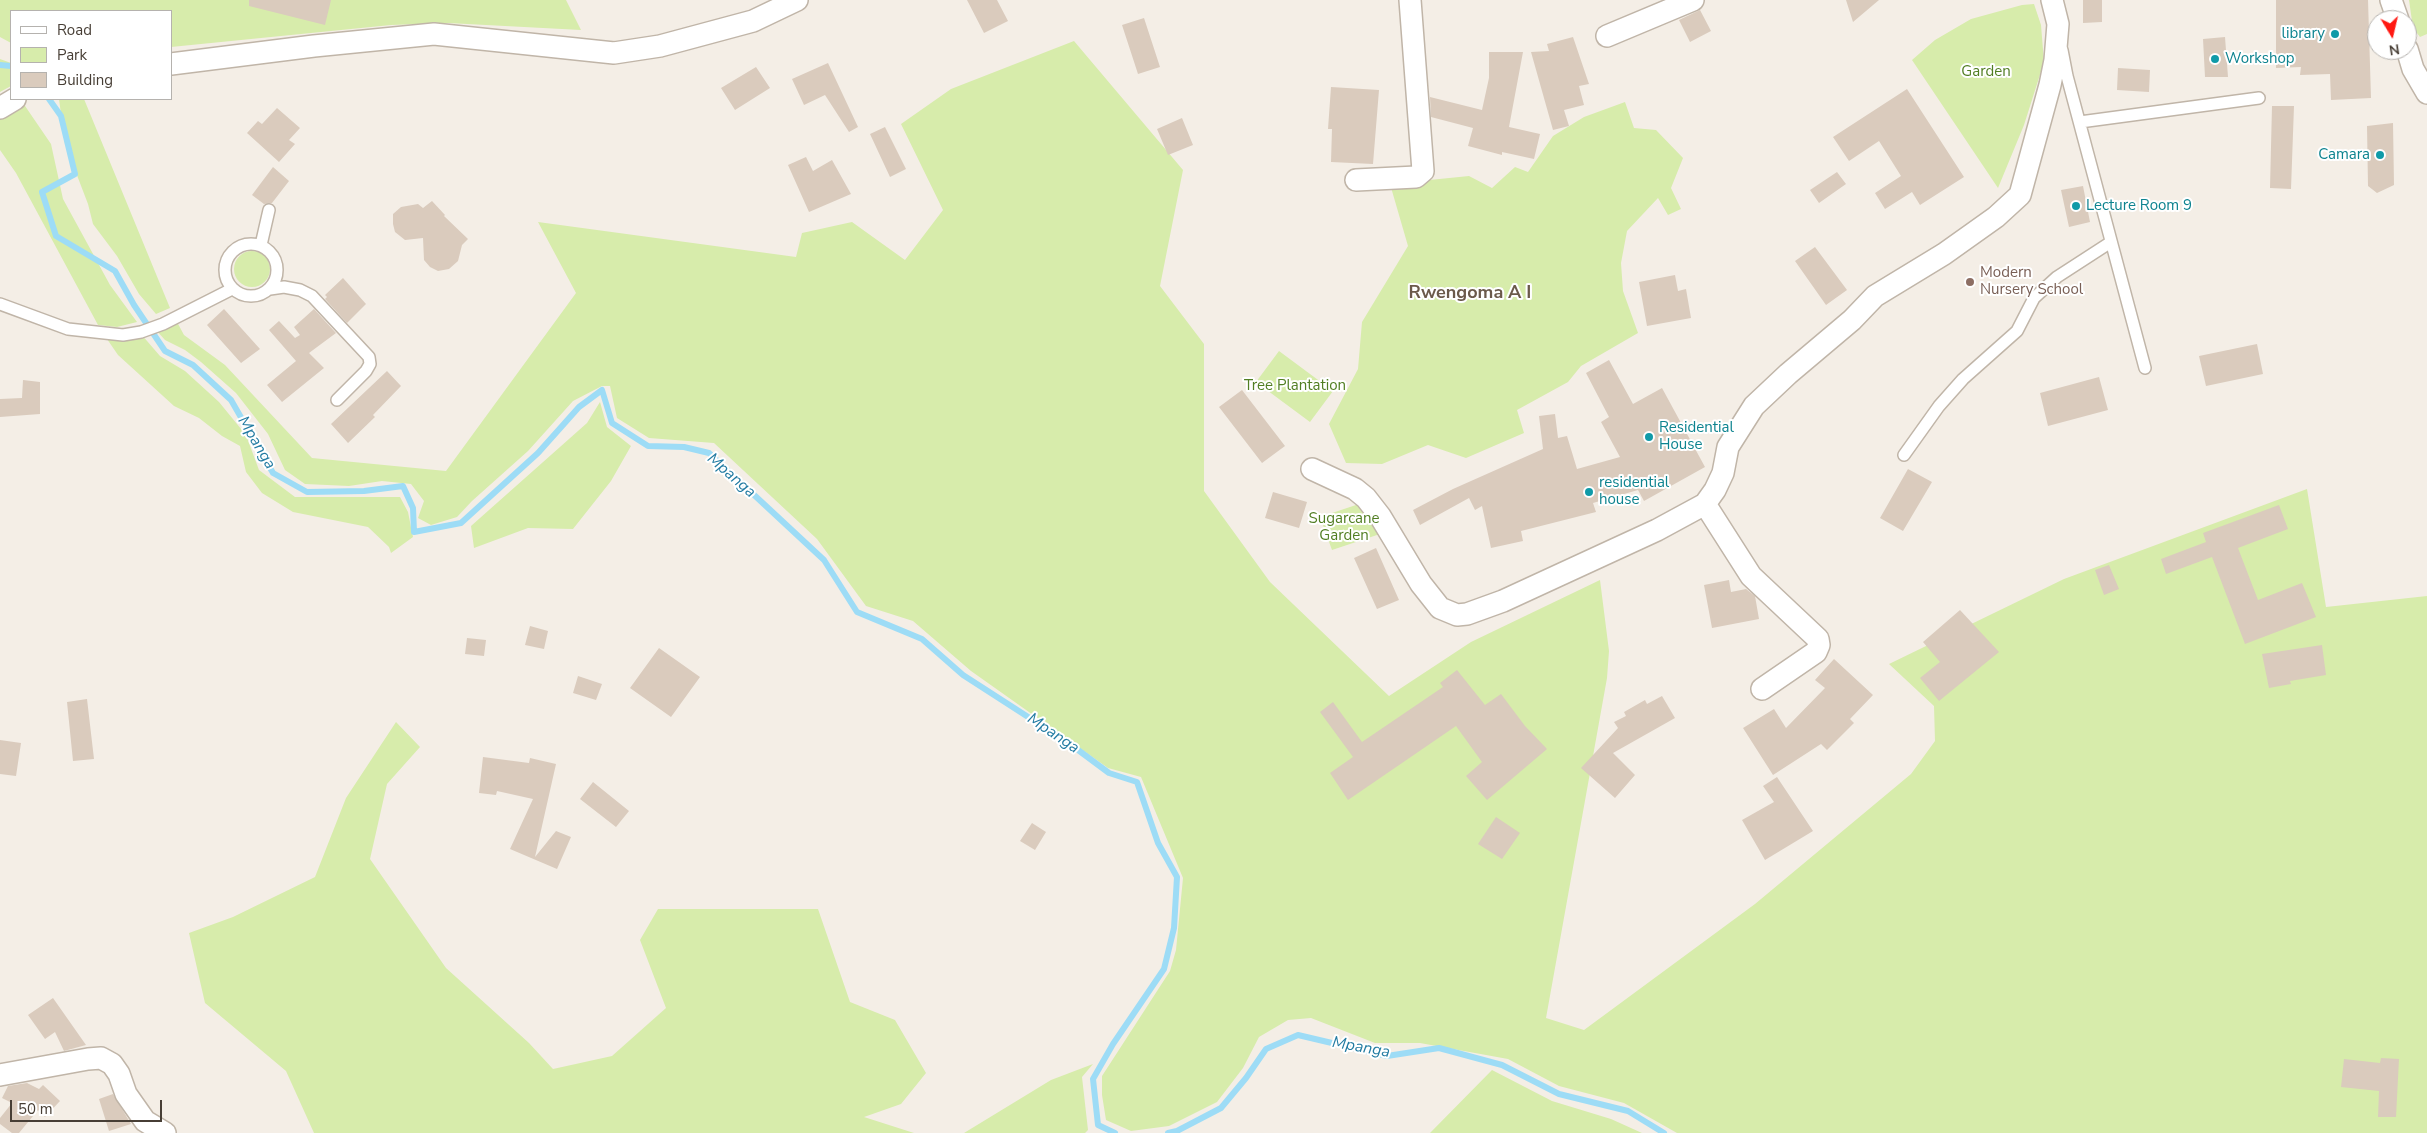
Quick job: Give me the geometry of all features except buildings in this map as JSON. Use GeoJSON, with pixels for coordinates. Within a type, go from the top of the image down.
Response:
{"type":"FeatureCollection","features":[{"type":"Feature","properties":{"kind":"street"},"geometry":{"type":"LineString","coordinates":[[172,64],[314,46],[434,34],[614,54],[660,46],[753,21],[797,0]]}},
{"type":"Feature","properties":{"kind":"street"},"geometry":{"type":"LineString","coordinates":[[1356,180],[1416,177],[1423,171],[1410,0]]}},
{"type":"Feature","properties":{"kind":"street"},"geometry":{"type":"LineString","coordinates":[[1607,36],[1693,0]]}},
{"type":"Feature","properties":{"kind":"street"},"geometry":{"type":"LineString","coordinates":[[1312,469],[1355,489],[1366,498],[1380,516],[1421,584],[1440,608],[1457,615],[1467,614],[1503,601],[1656,530],[1705,504],[1715,490],[1723,473],[1728,447],[1736,430],[1761,400],[1852,320],[1875,296],[1944,254],[1996,218],[2020,195],[2050,85],[2058,24],[2052,0]]}},
{"type":"Feature","properties":{"kind":"street"},"geometry":{"type":"LineString","coordinates":[[2410,60],[2413,69],[2427,93]]}},
{"type":"Feature","properties":{"kind":"street"},"geometry":{"type":"LineString","coordinates":[[0,108],[13,100]]}},
{"type":"Feature","properties":{"kind":"street"},"geometry":{"type":"LineString","coordinates":[[1705,504],[1751,576],[1818,639],[1819,646],[1816,652],[1762,689]]}},
{"type":"Feature","properties":{"kind":"street"},"geometry":{"type":"LineString","coordinates":[[0,1075],[88,1058],[101,1058],[112,1064],[119,1074],[129,1099],[145,1121],[165,1133]]}},
{"type":"Feature","properties":{"kind":"lane"},"geometry":{"type":"LineString","coordinates":[[2058,24],[2067,76],[2145,368]]}},
{"type":"Feature","properties":{"kind":"lane"},"geometry":{"type":"LineString","coordinates":[[2080,122],[2259,98]]}},
{"type":"Feature","properties":{"kind":"lane"},"geometry":{"type":"LineString","coordinates":[[261,245],[269,210]]}},
{"type":"Feature","properties":{"kind":"lane"},"geometry":{"type":"LineString","coordinates":[[1904,455],[1939,406],[1963,379],[2017,331],[2038,294],[2057,277],[2111,242]]}},
{"type":"Feature","properties":{"kind":"lane"},"geometry":{"type":"LineString","coordinates":[[270,289],[276,280],[277,265],[270,251],[261,245],[251,243],[241,245],[229,255],[224,270],[226,280],[232,289],[241,295],[251,296],[261,294],[270,289],[284,287],[300,290],[312,296],[369,358],[370,364],[366,371],[337,400]]}},
{"type":"Feature","properties":{"kind":"lane"},"geometry":{"type":"LineString","coordinates":[[0,304],[68,330],[104,334],[141,332],[163,324],[232,289]]}},
{"type":"Feature","properties":{"kind":"green space"},"geometry":{"type":"Polygon","coordinates":[[[0,0],[566,0],[581,30],[448,23],[391,25],[172,47],[172,10],[10,10],[10,42],[0,37],[0,0]]]}},
{"type":"Feature","properties":{"kind":"green space"},"geometry":{"type":"Polygon","coordinates":[[[2409,0],[2427,0],[2427,34],[2420,37],[2417,33],[2417,10],[2410,10],[2409,0]]]}},
{"type":"Feature","properties":{"kind":"green space","name":"Garden"},"geometry":{"type":"Polygon","coordinates":[[[2034,4],[2041,25],[2044,62],[2024,125],[1998,188],[1912,60],[1935,40],[1971,19],[2022,5],[2034,4]]]}},
{"type":"Feature","properties":{"kind":"green space"},"geometry":{"type":"Polygon","coordinates":[[[1074,41],[1183,170],[1160,286],[1204,344],[1204,491],[1270,582],[1389,696],[1471,642],[1600,580],[1609,651],[1607,678],[1546,1018],[1584,1030],[1755,904],[1911,774],[1935,741],[1934,706],[1889,664],[2064,579],[2307,489],[2326,607],[2427,596],[2427,1133],[1677,1133],[1624,1103],[1559,1086],[1508,1059],[1420,1043],[1375,1043],[1311,1018],[1288,1020],[1259,1037],[1243,1068],[1217,1102],[1169,1126],[1131,1131],[1106,1120],[1102,1095],[1102,1076],[1170,971],[1176,950],[1183,878],[1141,777],[1108,768],[971,671],[913,621],[866,606],[817,539],[714,443],[649,438],[617,418],[610,386],[602,386],[573,401],[528,451],[472,501],[457,517],[431,525],[418,518],[424,501],[411,484],[382,481],[349,486],[305,484],[285,470],[268,434],[236,393],[201,362],[185,350],[165,340],[156,330],[177,322],[184,335],[225,365],[312,458],[446,471],[576,293],[538,222],[796,257],[802,233],[852,222],[905,260],[943,210],[901,124],[951,89],[1074,41]]]}},
{"type":"Feature","properties":{"kind":"green space"},"geometry":{"type":"Polygon","coordinates":[[[0,59],[10,63],[10,87],[0,92],[0,59]]]}},
{"type":"Feature","properties":{"kind":"green space"},"geometry":{"type":"Polygon","coordinates":[[[59,100],[84,100],[170,308],[156,314],[139,294],[117,256],[93,224],[88,204],[65,144],[59,100]]]}},
{"type":"Feature","properties":{"kind":"green space"},"geometry":{"type":"Polygon","coordinates":[[[1625,102],[1634,128],[1656,130],[1683,158],[1671,188],[1681,209],[1668,215],[1658,198],[1627,231],[1621,263],[1623,291],[1638,333],[1581,366],[1568,382],[1517,410],[1524,433],[1466,458],[1428,445],[1382,464],[1346,463],[1329,424],[1358,369],[1362,322],[1408,246],[1390,184],[1469,176],[1492,188],[1515,167],[1528,172],[1553,136],[1584,117],[1625,102]]]}},
{"type":"Feature","properties":{"kind":"green space"},"geometry":{"type":"Polygon","coordinates":[[[23,103],[51,144],[63,199],[110,285],[137,322],[117,327],[98,325],[16,173],[0,150],[0,119],[23,103]]]}},
{"type":"Feature","properties":{"kind":"green space"},"geometry":{"type":"Polygon","coordinates":[[[252,251],[259,252],[265,256],[269,262],[269,276],[265,282],[259,286],[252,287],[245,286],[239,282],[235,276],[234,269],[235,262],[239,256],[245,252],[252,251]]]}},
{"type":"Feature","properties":{"kind":"green space"},"geometry":{"type":"Polygon","coordinates":[[[141,334],[160,356],[185,371],[219,402],[246,435],[259,470],[295,497],[400,497],[408,512],[413,537],[391,553],[389,547],[368,527],[293,512],[262,493],[246,472],[240,446],[222,436],[199,418],[174,406],[118,355],[107,339],[141,334]]]}},
{"type":"Feature","properties":{"kind":"green space","name":"Tree Plantation"},"geometry":{"type":"Polygon","coordinates":[[[1279,351],[1333,391],[1310,422],[1256,382],[1279,351]]]}},
{"type":"Feature","properties":{"kind":"green space"},"geometry":{"type":"Polygon","coordinates":[[[600,402],[607,427],[631,446],[611,481],[573,529],[528,528],[474,548],[471,526],[587,423],[600,402]]]}},
{"type":"Feature","properties":{"kind":"green space","name":"Sugarcane Garden"},"geometry":{"type":"Polygon","coordinates":[[[1368,501],[1380,534],[1332,550],[1320,517],[1368,501]]]}},
{"type":"Feature","properties":{"kind":"green space"},"geometry":{"type":"Polygon","coordinates":[[[396,722],[420,747],[387,784],[370,859],[446,968],[529,1043],[553,1069],[612,1056],[666,1008],[640,940],[658,909],[818,909],[850,1002],[895,1020],[926,1073],[901,1104],[864,1117],[914,1133],[314,1133],[286,1071],[205,1003],[189,933],[233,917],[315,877],[346,798],[396,722]]]}},
{"type":"Feature","properties":{"kind":"green space"},"geometry":{"type":"Polygon","coordinates":[[[1093,1064],[1082,1077],[1088,1130],[1085,1133],[964,1133],[1051,1080],[1093,1064]]]}},
{"type":"Feature","properties":{"kind":"green space"},"geometry":{"type":"Polygon","coordinates":[[[1492,1070],[1552,1101],[1611,1119],[1642,1133],[1430,1133],[1492,1070]]]}},
{"type":"Feature","properties":{"kind":"waterway","name":"Mpanga"},"geometry":{"type":"LineString","coordinates":[[0,65],[10,66]]}},
{"type":"Feature","properties":{"kind":"waterway","name":"Mpanga"},"geometry":{"type":"LineString","coordinates":[[50,100],[61,116],[75,174],[42,192],[56,236],[115,271],[134,305],[165,351],[193,365],[231,400],[273,473],[307,492],[364,491],[403,486],[413,508],[414,532],[461,523],[538,453],[579,407],[602,390],[612,423],[648,446],[684,447],[709,453],[824,560],[857,612],[922,639],[963,675],[1070,744],[1109,773],[1137,782],[1158,843],[1177,877],[1174,928],[1164,969],[1113,1044],[1093,1079],[1098,1125],[1115,1133]]}},
{"type":"Feature","properties":{"kind":"waterway","name":"Mpanga"},"geometry":{"type":"LineString","coordinates":[[1168,1133],[1177,1131],[1221,1108],[1246,1078],[1266,1049],[1298,1035],[1387,1056],[1439,1048],[1502,1065],[1559,1094],[1628,1111],[1664,1133]]}},
{"type":"Feature","properties":{"kind":"place","name":"library"},"geometry":{"type":"Point","coordinates":[2335,34]}},
{"type":"Feature","properties":{"kind":"place","name":"Workshop"},"geometry":{"type":"Point","coordinates":[2215,59]}},
{"type":"Feature","properties":{"kind":"place","name":"Camara"},"geometry":{"type":"Point","coordinates":[2380,155]}},
{"type":"Feature","properties":{"kind":"place","name":"Lecture Room 9"},"geometry":{"type":"Point","coordinates":[2076,206]}},
{"type":"Feature","properties":{"kind":"place","name":"Modern Nursery School"},"geometry":{"type":"Point","coordinates":[1970,282]}},
{"type":"Feature","properties":{"kind":"place","name":"Residential House"},"geometry":{"type":"Point","coordinates":[1649,437]}},
{"type":"Feature","properties":{"kind":"place","name":"residential house"},"geometry":{"type":"Point","coordinates":[1589,492]}},
{"type":"Feature","properties":{"kind":"district","name":"Rwengoma A I"},"geometry":{"type":"Point","coordinates":[1470,294]}}]}
